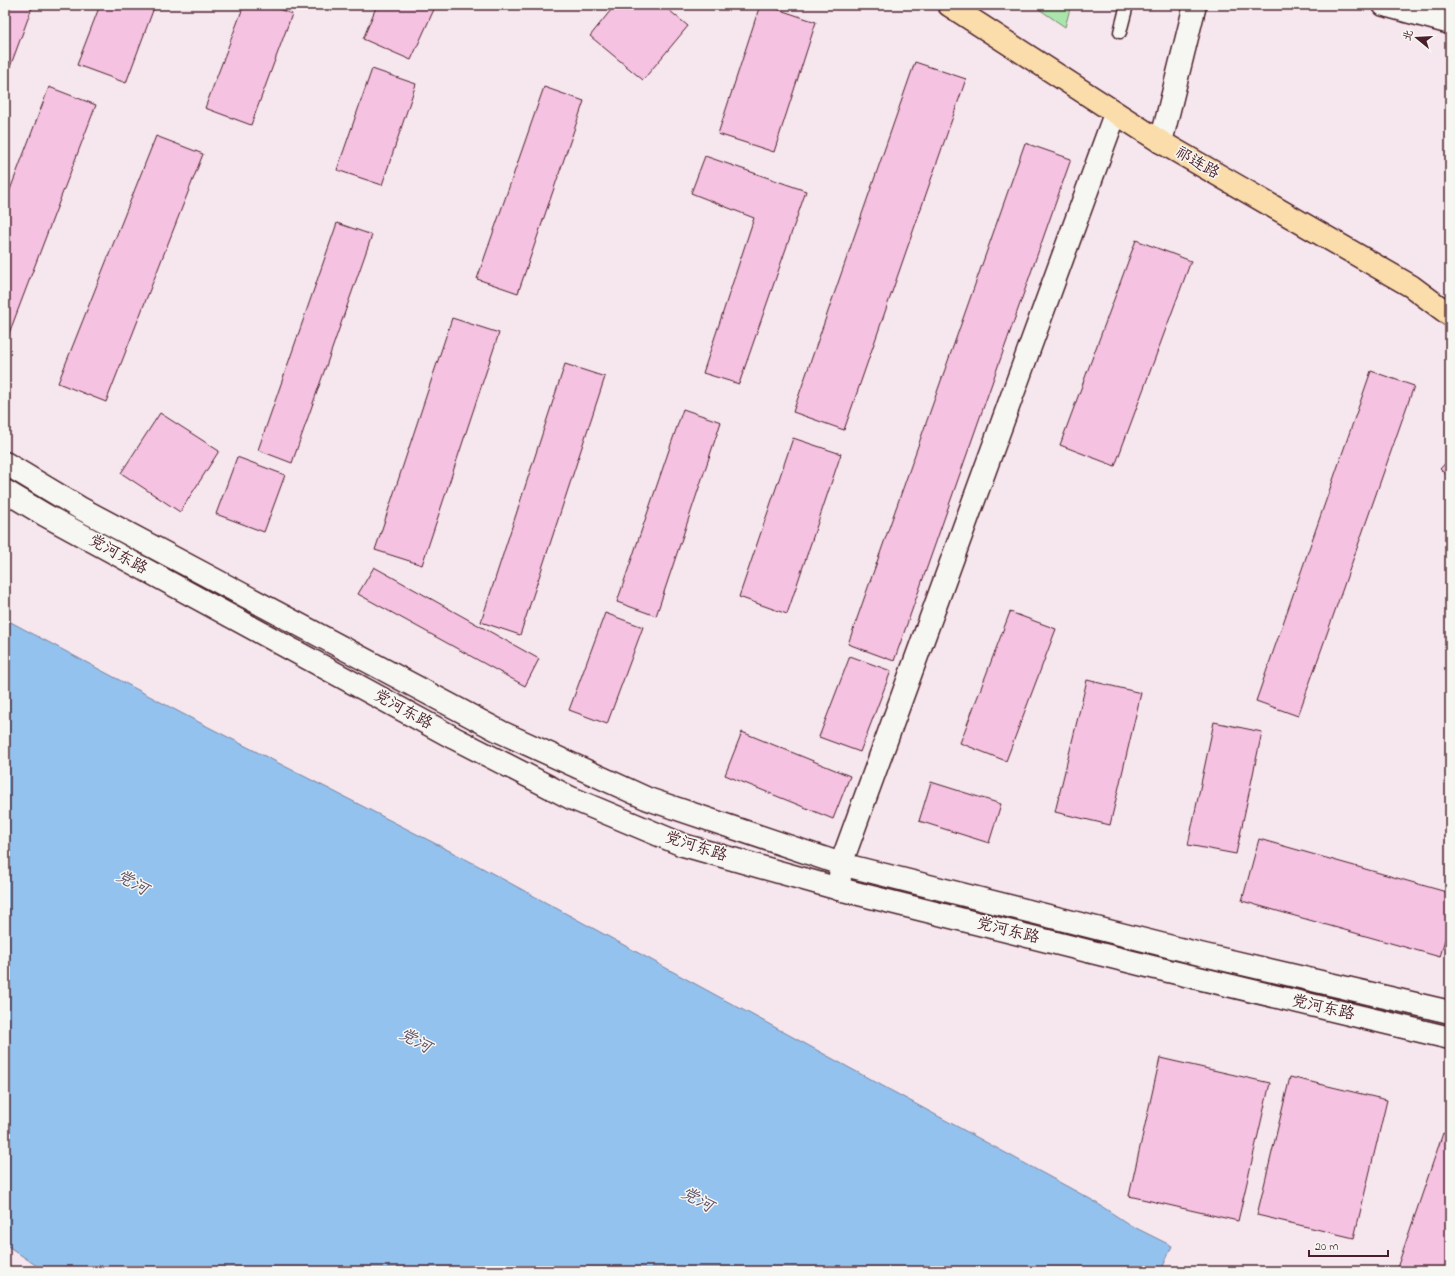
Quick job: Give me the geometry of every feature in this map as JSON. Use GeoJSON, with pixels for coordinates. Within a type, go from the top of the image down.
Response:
{"type":"FeatureCollection","features":[{"type":"Feature","properties":{"kind":"highway","name":"祁连路"},"geometry":{"type":"LineString","coordinates":[[949,5],[1115,114],[1411,286],[1450,315]]}},
{"type":"Feature","properties":{"kind":"main road"},"geometry":{"type":"LineString","coordinates":[[1161,142],[1196,5]]}},
{"type":"Feature","properties":{"kind":"main road"},"geometry":{"type":"LineString","coordinates":[[1384,5],[1450,23]]}},
{"type":"Feature","properties":{"kind":"main road"},"geometry":{"type":"LineString","coordinates":[[839,889],[840,864],[1115,114]]}},
{"type":"Feature","properties":{"kind":"main road","name":"党河东路"},"geometry":{"type":"LineString","coordinates":[[5,463],[80,508],[500,732],[648,799],[840,864],[1200,954],[1450,1012]]}},
{"type":"Feature","properties":{"kind":"main road","name":"党河东路"},"geometry":{"type":"LineString","coordinates":[[5,491],[45,515],[454,738],[571,798],[683,845],[839,889],[1156,968],[1450,1038]]}},
{"type":"Feature","properties":{"kind":"lane"},"geometry":{"type":"LineString","coordinates":[[1120,32],[1127,5]]}},
{"type":"Feature","properties":{"kind":"green space"},"geometry":{"type":"Polygon","coordinates":[[[1033,5],[1071,5],[1065,27],[1033,5]]]}},
{"type":"Feature","properties":{"kind":"water","name":"党河"},"geometry":{"type":"Polygon","coordinates":[[[5,619],[183,714],[475,864],[1092,1200],[1130,1225],[1172,1246],[1161,1271],[44,1271],[5,1244],[5,619]]]}},
{"type":"Feature","properties":{"kind":"building"},"geometry":{"type":"Polygon","coordinates":[[[5,5],[33,5],[10,67],[5,65],[5,5]]]}},
{"type":"Feature","properties":{"kind":"building"},"geometry":{"type":"Polygon","coordinates":[[[100,5],[155,5],[126,83],[77,65],[100,5]]]}},
{"type":"Feature","properties":{"kind":"building"},"geometry":{"type":"Polygon","coordinates":[[[244,5],[268,5],[292,14],[251,125],[205,108],[244,5]]]}},
{"type":"Feature","properties":{"kind":"building"},"geometry":{"type":"Polygon","coordinates":[[[377,5],[436,5],[411,60],[363,39],[377,5]]]}},
{"type":"Feature","properties":{"kind":"building"},"geometry":{"type":"Polygon","coordinates":[[[615,5],[663,5],[688,26],[643,80],[590,36],[615,5]]]}},
{"type":"Feature","properties":{"kind":"building"},"geometry":{"type":"Polygon","coordinates":[[[760,5],[765,5],[816,22],[774,152],[718,134],[760,5]]]}},
{"type":"Feature","properties":{"kind":"building"},"geometry":{"type":"Polygon","coordinates":[[[915,62],[966,79],[844,430],[793,412],[915,62]]]}},
{"type":"Feature","properties":{"kind":"building"},"geometry":{"type":"Polygon","coordinates":[[[372,69],[416,84],[382,185],[337,170],[372,69]]]}},
{"type":"Feature","properties":{"kind":"building"},"geometry":{"type":"Polygon","coordinates":[[[49,87],[96,105],[5,344],[5,203],[49,87]]]}},
{"type":"Feature","properties":{"kind":"building"},"geometry":{"type":"Polygon","coordinates":[[[544,87],[584,101],[518,293],[477,279],[544,87]]]}},
{"type":"Feature","properties":{"kind":"building"},"geometry":{"type":"Polygon","coordinates":[[[156,136],[203,154],[106,402],[58,383],[156,136]]]}},
{"type":"Feature","properties":{"kind":"building"},"geometry":{"type":"Polygon","coordinates":[[[1025,143],[1071,159],[894,661],[848,644],[1025,143]]]}},
{"type":"Feature","properties":{"kind":"building"},"geometry":{"type":"Polygon","coordinates":[[[705,156],[806,191],[739,384],[703,373],[754,218],[691,193],[705,156]]]}},
{"type":"Feature","properties":{"kind":"building"},"geometry":{"type":"Polygon","coordinates":[[[337,223],[372,235],[292,463],[258,450],[337,223]]]}},
{"type":"Feature","properties":{"kind":"building"},"geometry":{"type":"Polygon","coordinates":[[[1136,240],[1191,261],[1115,466],[1060,445],[1136,240]]]}},
{"type":"Feature","properties":{"kind":"building"},"geometry":{"type":"Polygon","coordinates":[[[452,318],[499,333],[422,565],[375,550],[452,318]]]}},
{"type":"Feature","properties":{"kind":"building"},"geometry":{"type":"Polygon","coordinates":[[[565,364],[605,377],[520,635],[481,622],[565,364]]]}},
{"type":"Feature","properties":{"kind":"building"},"geometry":{"type":"Polygon","coordinates":[[[1371,371],[1414,386],[1298,716],[1256,701],[1371,371]]]}},
{"type":"Feature","properties":{"kind":"building"},"geometry":{"type":"Polygon","coordinates":[[[683,409],[721,422],[656,616],[617,602],[683,409]]]}},
{"type":"Feature","properties":{"kind":"building"},"geometry":{"type":"Polygon","coordinates":[[[160,413],[219,451],[180,512],[121,473],[160,413]]]}},
{"type":"Feature","properties":{"kind":"building"},"geometry":{"type":"Polygon","coordinates":[[[793,438],[841,454],[787,614],[739,597],[793,438]]]}},
{"type":"Feature","properties":{"kind":"building"},"geometry":{"type":"Polygon","coordinates":[[[237,457],[285,475],[264,532],[216,514],[237,457]]]}},
{"type":"Feature","properties":{"kind":"building"},"geometry":{"type":"Polygon","coordinates":[[[1450,458],[1450,478],[1440,469],[1450,458]]]}},
{"type":"Feature","properties":{"kind":"building"},"geometry":{"type":"Polygon","coordinates":[[[374,567],[539,659],[525,686],[358,594],[374,567]]]}},
{"type":"Feature","properties":{"kind":"building"},"geometry":{"type":"Polygon","coordinates":[[[1010,612],[1056,629],[1006,761],[960,743],[1010,612]]]}},
{"type":"Feature","properties":{"kind":"building"},"geometry":{"type":"Polygon","coordinates":[[[605,613],[643,627],[607,724],[569,710],[605,613]]]}},
{"type":"Feature","properties":{"kind":"building"},"geometry":{"type":"Polygon","coordinates":[[[850,656],[891,671],[860,752],[819,737],[850,656]]]}},
{"type":"Feature","properties":{"kind":"building"},"geometry":{"type":"Polygon","coordinates":[[[1087,680],[1141,693],[1110,825],[1055,812],[1087,680]]]}},
{"type":"Feature","properties":{"kind":"building"},"geometry":{"type":"Polygon","coordinates":[[[1214,722],[1262,732],[1236,854],[1188,845],[1214,722]]]}},
{"type":"Feature","properties":{"kind":"building"},"geometry":{"type":"Polygon","coordinates":[[[742,732],[850,776],[833,819],[725,775],[742,732]]]}},
{"type":"Feature","properties":{"kind":"building"},"geometry":{"type":"Polygon","coordinates":[[[931,782],[1001,804],[989,843],[919,821],[931,782]]]}},
{"type":"Feature","properties":{"kind":"building"},"geometry":{"type":"Polygon","coordinates":[[[1259,839],[1450,893],[1450,921],[1440,957],[1242,901],[1259,839]]]}},
{"type":"Feature","properties":{"kind":"building"},"geometry":{"type":"Polygon","coordinates":[[[1160,1058],[1270,1083],[1238,1221],[1129,1196],[1160,1058]]]}},
{"type":"Feature","properties":{"kind":"building"},"geometry":{"type":"Polygon","coordinates":[[[1290,1077],[1387,1100],[1354,1238],[1257,1215],[1290,1077]]]}},
{"type":"Feature","properties":{"kind":"building"},"geometry":{"type":"Polygon","coordinates":[[[1443,1133],[1450,1136],[1450,1271],[1396,1271],[1443,1133]]]}}]}
